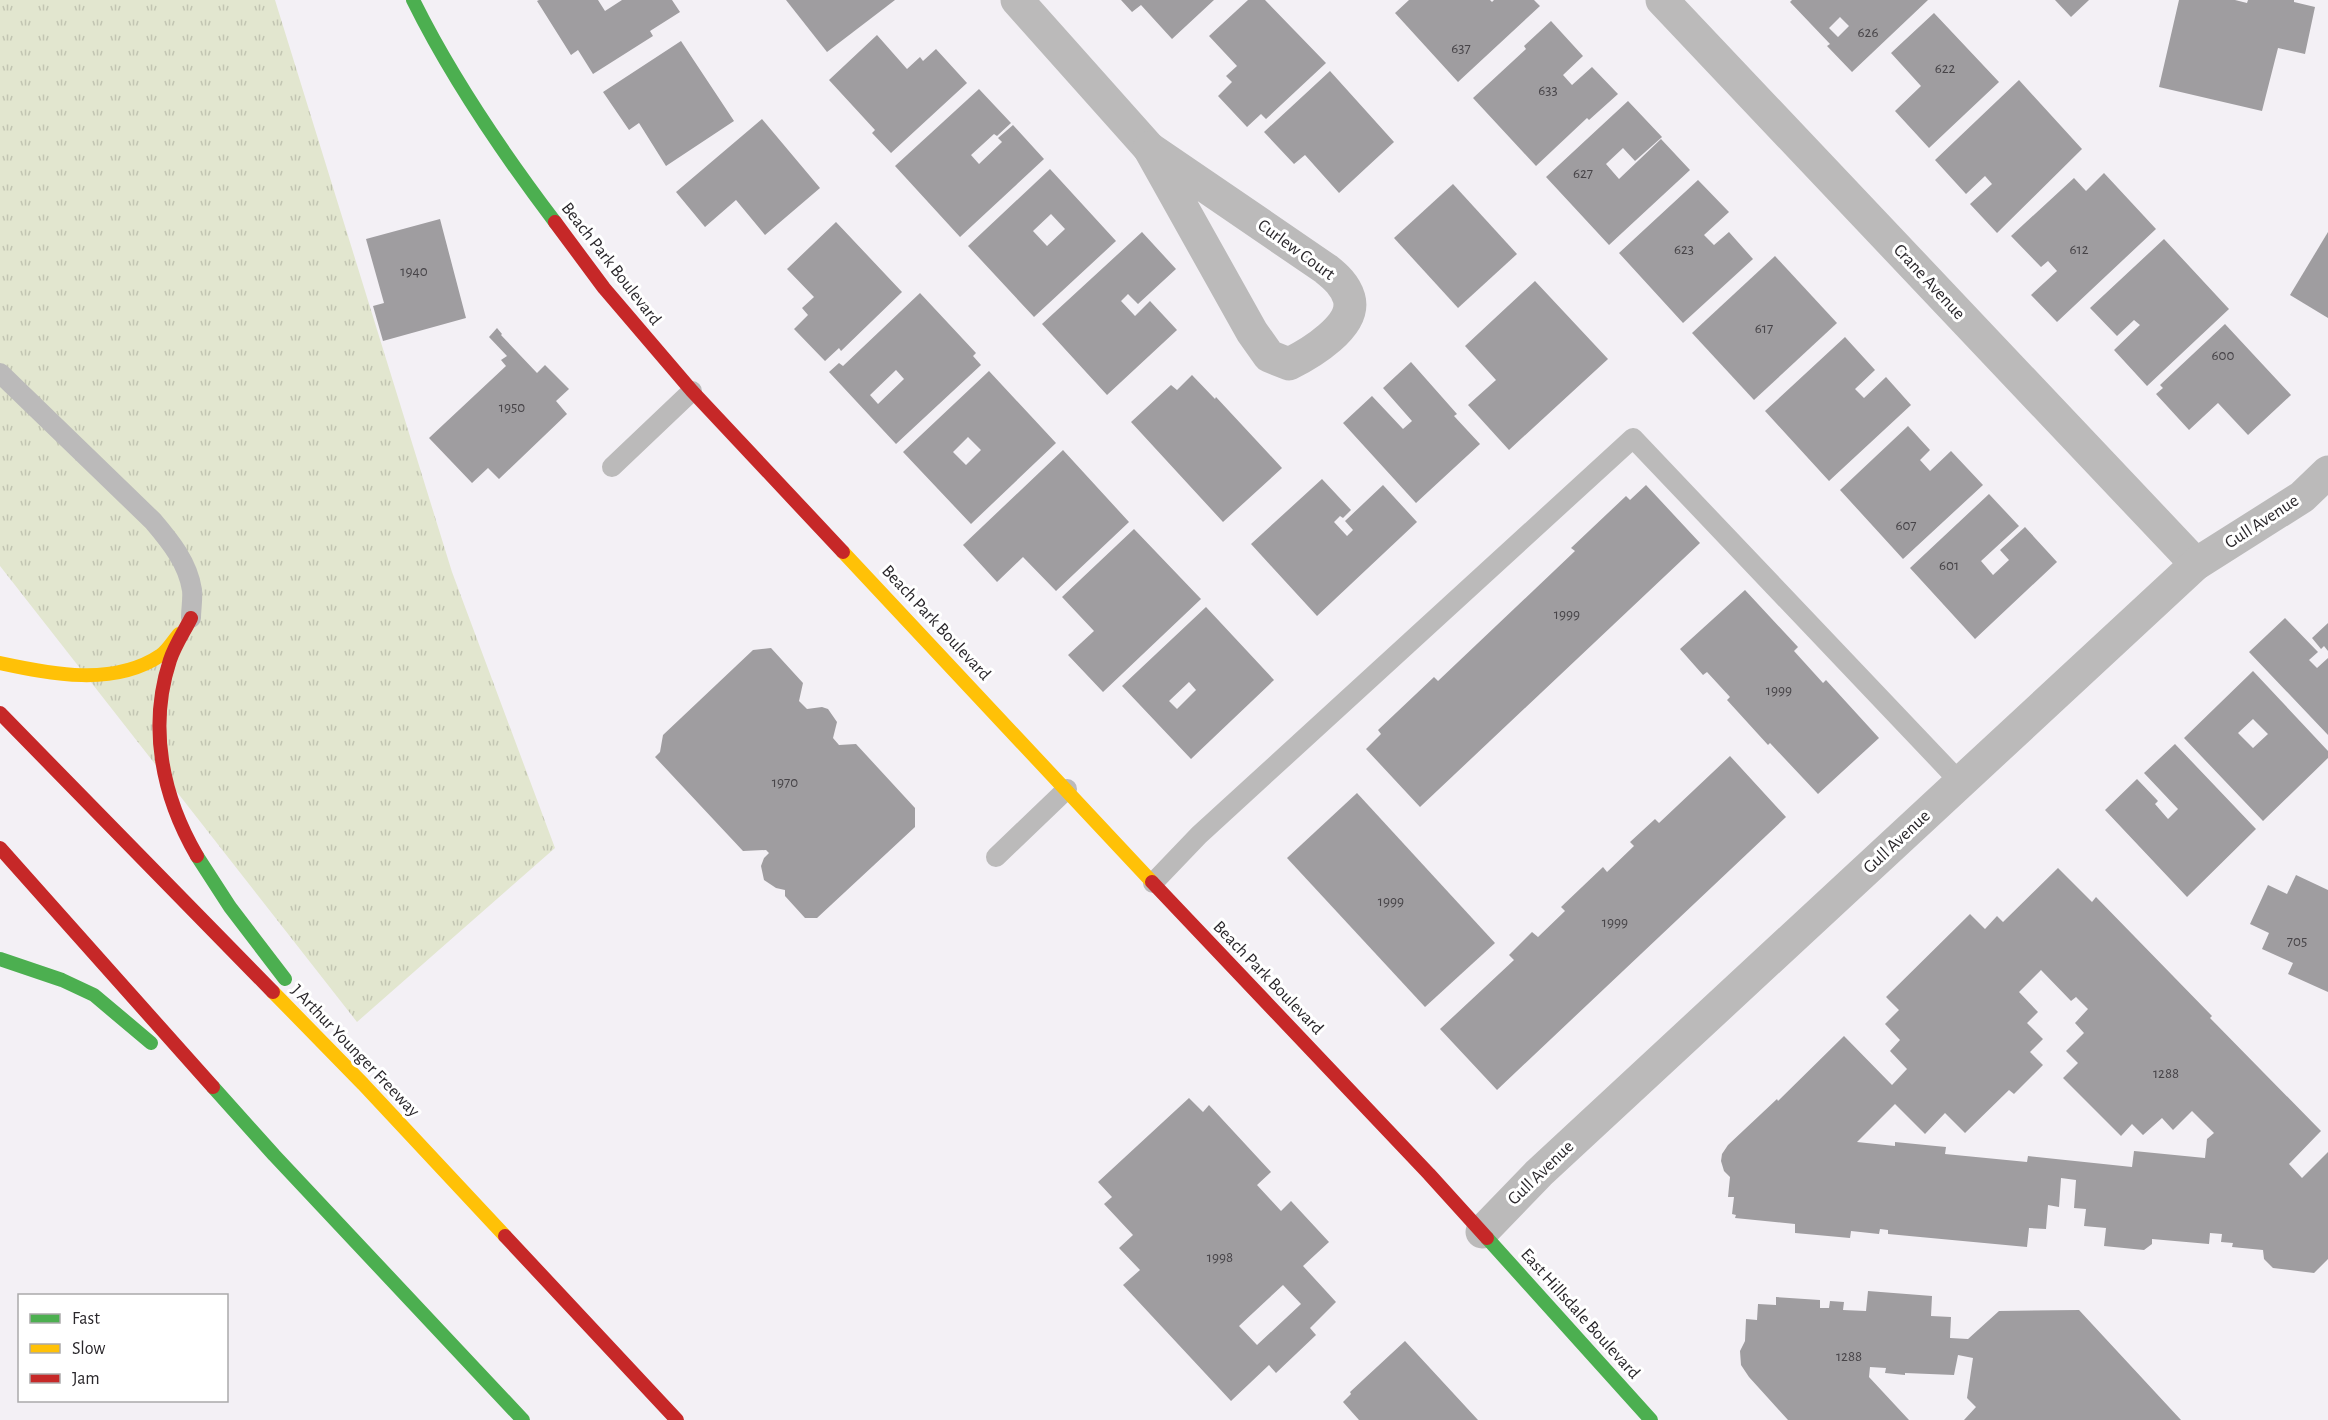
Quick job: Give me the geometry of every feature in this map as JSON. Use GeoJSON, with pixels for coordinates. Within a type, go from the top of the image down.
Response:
{"type":"FeatureCollection","features":[{"type":"Feature","properties":{"kind":"main road","name":"Beach Park Boulevard"},"geometry":{"type":"LineString","coordinates":[[412,0],[435,44],[512,165],[604,288],[692,391],[1482,1232]]}},
{"type":"Feature","properties":{"kind":"main road"},"geometry":{"type":"LineString","coordinates":[[0,663],[70,674],[101,675],[131,671],[162,654],[191,618]]}},
{"type":"Feature","properties":{"kind":"main road"},"geometry":{"type":"LineString","coordinates":[[191,618],[169,662],[159,709],[158,744],[165,787],[184,836],[210,879],[363,1084]]}},
{"type":"Feature","properties":{"kind":"main road","name":"J Arthur Younger Freeway"},"geometry":{"type":"LineString","coordinates":[[0,713],[363,1084],[676,1420]]}},
{"type":"Feature","properties":{"kind":"main road"},"geometry":{"type":"LineString","coordinates":[[0,848],[274,1155],[523,1420]]}},
{"type":"Feature","properties":{"kind":"main road"},"geometry":{"type":"LineString","coordinates":[[0,959],[62,980],[94,995],[159,1051]]}},
{"type":"Feature","properties":{"kind":"main road"},"geometry":{"type":"LineString","coordinates":[[177,1067],[274,1155]]}},
{"type":"Feature","properties":{"kind":"main road","name":"East Hillsdale Boulevard"},"geometry":{"type":"LineString","coordinates":[[1482,1232],[1651,1420]]}},
{"type":"Feature","properties":{"kind":"street","name":"Curlew Court"},"geometry":{"type":"LineString","coordinates":[[1017,0],[1149,148],[1252,332],[1269,356],[1289,364],[1311,353],[1336,332],[1348,316],[1350,300],[1341,282],[1326,269],[1149,148]]}},
{"type":"Feature","properties":{"kind":"street","name":"Crane Avenue"},"geometry":{"type":"LineString","coordinates":[[1662,0],[2196,564]]}},
{"type":"Feature","properties":{"kind":"street","name":"Gull Avenue"},"geometry":{"type":"LineString","coordinates":[[1482,1232],[1539,1173],[2196,564],[2302,497],[2328,472]]}},
{"type":"Feature","properties":{"kind":"lane"},"geometry":{"type":"LineString","coordinates":[[0,373],[153,520],[170,540],[186,567],[192,591],[191,618]]}},
{"type":"Feature","properties":{"kind":"lane"},"geometry":{"type":"LineString","coordinates":[[612,466],[692,391]]}},
{"type":"Feature","properties":{"kind":"lane"},"geometry":{"type":"LineString","coordinates":[[1153,883],[1199,835],[1633,438],[1961,783]]}},
{"type":"Feature","properties":{"kind":"lane"},"geometry":{"type":"LineString","coordinates":[[996,856],[1067,789]]}},
{"type":"Feature","properties":{"kind":"green space"},"geometry":{"type":"Polygon","coordinates":[[[0,0],[275,0],[452,572],[555,848],[357,1022],[0,566],[0,0]]]}},
{"type":"Feature","properties":{"kind":"building"},"geometry":{"type":"Polygon","coordinates":[[[598,0],[605,11],[622,0],[672,0],[680,12],[650,31],[653,36],[593,74],[578,50],[571,55],[537,1],[598,0]]]}},
{"type":"Feature","properties":{"kind":"building"},"geometry":{"type":"Polygon","coordinates":[[[786,0],[895,0],[827,52],[786,0]]]}},
{"type":"Feature","properties":{"kind":"building"},"geometry":{"type":"Polygon","coordinates":[[[1121,0],[1214,0],[1172,39],[1141,5],[1132,12],[1121,0]]]}},
{"type":"Feature","properties":{"kind":"building"},"geometry":{"type":"Polygon","coordinates":[[[1248,0],[1265,0],[1326,63],[1266,119],[1261,114],[1247,127],[1218,96],[1232,82],[1226,76],[1237,66],[1209,36],[1248,0]]]}},
{"type":"Feature","properties":{"kind":"building"},"geometry":{"type":"Polygon","coordinates":[[[1409,0],[1490,0],[1492,2],[1494,0],[1534,0],[1540,6],[1458,82],[1395,13],[1409,0]]]}},
{"type":"Feature","properties":{"kind":"building"},"geometry":{"type":"Polygon","coordinates":[[[1792,0],[1928,0],[1852,72],[1827,46],[1830,44],[1790,2],[1792,0]],[[1840,17],[1829,28],[1838,37],[1849,26],[1840,17]]]}},
{"type":"Feature","properties":{"kind":"building"},"geometry":{"type":"Polygon","coordinates":[[[2055,0],[2089,0],[2071,17],[2055,0]]]}},
{"type":"Feature","properties":{"kind":"building"},"geometry":{"type":"Polygon","coordinates":[[[2179,0],[2235,0],[2247,3],[2248,0],[2294,0],[2294,2],[2315,7],[2305,54],[2278,48],[2262,111],[2159,87],[2179,0]]]}},
{"type":"Feature","properties":{"kind":"building"},"geometry":{"type":"Polygon","coordinates":[[[1934,13],[1999,82],[1929,148],[1895,111],[1921,86],[1891,53],[1934,13]]]}},
{"type":"Feature","properties":{"kind":"building"},"geometry":{"type":"Polygon","coordinates":[[[1551,21],[1583,56],[1563,75],[1572,85],[1592,67],[1618,94],[1589,120],[1587,118],[1536,166],[1473,98],[1526,49],[1524,46],[1551,21]]]}},
{"type":"Feature","properties":{"kind":"building"},"geometry":{"type":"Polygon","coordinates":[[[877,35],[907,69],[920,57],[923,61],[936,49],[967,83],[891,153],[872,133],[875,130],[829,80],[877,35]]]}},
{"type":"Feature","properties":{"kind":"building"},"geometry":{"type":"Polygon","coordinates":[[[681,41],[734,121],[666,166],[639,123],[629,130],[603,92],[681,41]]]}},
{"type":"Feature","properties":{"kind":"building"},"geometry":{"type":"Polygon","coordinates":[[[1330,71],[1394,142],[1339,193],[1305,155],[1294,164],[1264,132],[1330,71]]]}},
{"type":"Feature","properties":{"kind":"building"},"geometry":{"type":"Polygon","coordinates":[[[2019,80],[2082,149],[1997,233],[1970,204],[1992,184],[1985,176],[1966,194],[1935,160],[2019,80]]]}},
{"type":"Feature","properties":{"kind":"building"},"geometry":{"type":"Polygon","coordinates":[[[979,89],[1011,123],[997,136],[994,134],[971,155],[979,164],[1002,142],[998,138],[1013,125],[1044,159],[960,237],[895,166],[979,89]]]}},
{"type":"Feature","properties":{"kind":"building"},"geometry":{"type":"Polygon","coordinates":[[[1628,101],[1662,137],[1635,161],[1623,148],[1606,164],[1619,179],[1661,139],[1690,170],[1609,245],[1546,177],[1628,101]]]}},
{"type":"Feature","properties":{"kind":"building"},"geometry":{"type":"Polygon","coordinates":[[[762,119],[820,188],[765,235],[736,200],[705,227],[676,192],[762,119]]]}},
{"type":"Feature","properties":{"kind":"building"},"geometry":{"type":"Polygon","coordinates":[[[1050,169],[1116,241],[1034,317],[968,246],[1050,169]],[[1051,214],[1033,231],[1047,246],[1065,229],[1051,214]]]}},
{"type":"Feature","properties":{"kind":"building"},"geometry":{"type":"Polygon","coordinates":[[[2104,173],[2156,229],[2057,322],[2031,295],[2057,271],[2048,261],[2041,267],[2011,236],[2074,178],[2086,191],[2104,173]]]}},
{"type":"Feature","properties":{"kind":"building"},"geometry":{"type":"Polygon","coordinates":[[[1698,180],[1729,212],[1704,235],[1714,245],[1729,232],[1753,259],[1683,323],[1619,253],[1698,180]]]}},
{"type":"Feature","properties":{"kind":"building"},"geometry":{"type":"Polygon","coordinates":[[[1453,184],[1517,254],[1458,308],[1394,238],[1453,184]]]}},
{"type":"Feature","properties":{"kind":"building"},"geometry":{"type":"Polygon","coordinates":[[[440,219],[466,318],[383,341],[373,306],[384,303],[366,239],[440,219]]]}},
{"type":"Feature","properties":{"kind":"building"},"geometry":{"type":"Polygon","coordinates":[[[836,222],[902,292],[841,351],[839,348],[825,361],[794,329],[808,315],[802,308],[814,297],[787,269],[836,222]]]}},
{"type":"Feature","properties":{"kind":"building"},"geometry":{"type":"Polygon","coordinates":[[[1142,232],[1176,269],[1138,304],[1128,294],[1121,301],[1135,316],[1150,301],[1177,330],[1107,395],[1042,324],[1142,232]]]}},
{"type":"Feature","properties":{"kind":"building"},"geometry":{"type":"Polygon","coordinates":[[[2328,232],[2328,318],[2290,295],[2328,232]]]}},
{"type":"Feature","properties":{"kind":"building"},"geometry":{"type":"Polygon","coordinates":[[[2164,239],[2229,309],[2147,386],[2114,350],[2140,325],[2134,320],[2117,336],[2090,308],[2164,239]]]}},
{"type":"Feature","properties":{"kind":"building"},"geometry":{"type":"Polygon","coordinates":[[[1775,256],[1837,323],[1754,400],[1692,333],[1775,256]]]}},
{"type":"Feature","properties":{"kind":"building"},"geometry":{"type":"Polygon","coordinates":[[[1535,281],[1608,359],[1509,450],[1468,405],[1496,380],[1465,346],[1535,281]]]}},
{"type":"Feature","properties":{"kind":"building"},"geometry":{"type":"Polygon","coordinates":[[[920,293],[976,353],[973,356],[981,365],[896,444],[829,372],[839,363],[843,366],[920,293]],[[896,370],[870,395],[878,404],[904,379],[896,370]]]}},
{"type":"Feature","properties":{"kind":"building"},"geometry":{"type":"Polygon","coordinates":[[[2225,324],[2291,395],[2248,435],[2218,403],[2189,430],[2156,394],[2163,388],[2160,385],[2225,324]]]}},
{"type":"Feature","properties":{"kind":"building"},"geometry":{"type":"Polygon","coordinates":[[[497,328],[537,373],[545,365],[569,389],[556,401],[567,414],[499,479],[488,468],[472,483],[429,438],[506,366],[501,360],[507,356],[489,337],[497,328]]]}},
{"type":"Feature","properties":{"kind":"building"},"geometry":{"type":"Polygon","coordinates":[[[1845,337],[1875,370],[1855,389],[1864,398],[1886,377],[1911,405],[1829,481],[1765,411],[1845,337]]]}},
{"type":"Feature","properties":{"kind":"building"},"geometry":{"type":"Polygon","coordinates":[[[1411,362],[1457,414],[1454,416],[1480,444],[1416,503],[1343,423],[1372,396],[1403,429],[1412,421],[1383,388],[1411,362]]]}},
{"type":"Feature","properties":{"kind":"building"},"geometry":{"type":"Polygon","coordinates":[[[989,371],[1056,443],[971,524],[903,452],[989,371]],[[968,437],[953,452],[966,465],[981,450],[968,437]]]}},
{"type":"Feature","properties":{"kind":"building"},"geometry":{"type":"Polygon","coordinates":[[[1192,375],[1215,399],[1216,397],[1282,468],[1223,522],[1131,422],[1171,385],[1177,390],[1192,375]]]}},
{"type":"Feature","properties":{"kind":"building"},"geometry":{"type":"Polygon","coordinates":[[[1908,426],[1930,450],[1920,460],[1930,471],[1951,451],[1983,485],[1903,559],[1840,490],[1908,426]]]}},
{"type":"Feature","properties":{"kind":"building"},"geometry":{"type":"Polygon","coordinates":[[[1063,450],[1129,522],[1056,591],[1023,557],[997,582],[963,545],[1063,450]]]}},
{"type":"Feature","properties":{"kind":"building"},"geometry":{"type":"Polygon","coordinates":[[[1322,479],[1351,510],[1343,518],[1340,516],[1334,522],[1347,536],[1353,530],[1345,521],[1383,485],[1417,522],[1317,616],[1251,544],[1322,479]]]}},
{"type":"Feature","properties":{"kind":"building"},"geometry":{"type":"Polygon","coordinates":[[[1646,485],[1700,543],[1420,807],[1366,749],[1381,734],[1378,730],[1434,677],[1438,681],[1575,551],[1571,548],[1626,496],[1630,500],[1646,485]]]}},
{"type":"Feature","properties":{"kind":"building"},"geometry":{"type":"Polygon","coordinates":[[[1989,494],[2019,526],[1981,561],[1993,575],[2009,560],[2000,550],[2025,527],[2057,562],[1975,639],[1910,568],[1989,494]]]}},
{"type":"Feature","properties":{"kind":"building"},"geometry":{"type":"Polygon","coordinates":[[[1134,529],[1201,599],[1103,692],[1068,655],[1094,631],[1062,597],[1134,529]]]}},
{"type":"Feature","properties":{"kind":"building"},"geometry":{"type":"Polygon","coordinates":[[[1745,590],[1798,647],[1794,651],[1823,683],[1826,680],[1879,738],[1818,794],[1770,743],[1768,745],[1727,700],[1730,697],[1707,672],[1703,675],[1680,649],[1745,590]]]}},
{"type":"Feature","properties":{"kind":"building"},"geometry":{"type":"Polygon","coordinates":[[[1206,607],[1274,680],[1191,759],[1122,686],[1206,607]],[[1189,682],[1169,701],[1177,709],[1196,690],[1189,682]]]}},
{"type":"Feature","properties":{"kind":"building"},"geometry":{"type":"Polygon","coordinates":[[[2285,618],[2318,652],[2309,660],[2317,668],[2328,658],[2328,735],[2249,652],[2285,618]]]}},
{"type":"Feature","properties":{"kind":"building"},"geometry":{"type":"Polygon","coordinates":[[[2328,623],[2328,651],[2324,646],[2321,649],[2312,638],[2328,623]]]}},
{"type":"Feature","properties":{"kind":"building"},"geometry":{"type":"Polygon","coordinates":[[[771,648],[803,683],[799,701],[807,709],[822,707],[828,709],[837,722],[833,738],[839,745],[856,744],[915,808],[915,827],[817,918],[805,918],[785,896],[785,890],[776,888],[764,880],[761,866],[769,853],[766,850],[743,851],[655,757],[660,752],[663,735],[753,650],[771,648]]]}},
{"type":"Feature","properties":{"kind":"building"},"geometry":{"type":"Polygon","coordinates":[[[2253,671],[2328,751],[2328,758],[2263,821],[2184,738],[2253,671]],[[2253,719],[2238,733],[2253,748],[2268,734],[2253,719]]]}},
{"type":"Feature","properties":{"kind":"building"},"geometry":{"type":"Polygon","coordinates":[[[2175,744],[2256,829],[2187,897],[2105,810],[2137,779],[2158,801],[2155,804],[2168,819],[2178,809],[2144,773],[2175,744]]]}},
{"type":"Feature","properties":{"kind":"building"},"geometry":{"type":"Polygon","coordinates":[[[1730,756],[1786,817],[1497,1090],[1440,1029],[1514,960],[1509,955],[1532,932],[1538,937],[1565,911],[1561,907],[1603,867],[1607,872],[1634,846],[1630,842],[1655,819],[1659,823],[1730,756]]]}},
{"type":"Feature","properties":{"kind":"building"},"geometry":{"type":"Polygon","coordinates":[[[1357,793],[1495,943],[1425,1007],[1287,858],[1357,793]]]}},
{"type":"Feature","properties":{"kind":"building"},"geometry":{"type":"Polygon","coordinates":[[[2058,868],[2092,902],[2096,897],[2321,1131],[2289,1164],[2302,1178],[2328,1152],[2328,1259],[2314,1273],[2273,1268],[2264,1259],[2263,1250],[2232,1247],[2233,1243],[2221,1242],[2222,1234],[2210,1233],[2209,1244],[2152,1239],[2152,1244],[2144,1250],[2104,1246],[2106,1228],[2084,1226],[2086,1209],[2074,1208],[2076,1180],[2061,1178],[2059,1207],[2048,1205],[2046,1229],[2029,1228],[2027,1247],[1888,1234],[1888,1230],[1880,1229],[1879,1234],[1851,1231],[1850,1238],[1795,1233],[1795,1224],[1735,1218],[1736,1215],[1732,1214],[1734,1197],[1728,1197],[1730,1177],[1724,1171],[1721,1161],[1722,1154],[1728,1145],[1777,1099],[1778,1101],[1844,1036],[1892,1085],[1907,1069],[1890,1051],[1900,1040],[1885,1024],[1899,1010],[1886,997],[1970,914],[1985,929],[1997,916],[2003,922],[2058,868]],[[2041,970],[2019,992],[2038,1012],[2027,1023],[2043,1039],[2030,1052],[2043,1065],[2014,1094],[2009,1090],[1965,1133],[1945,1113],[1925,1134],[1895,1104],[1857,1142],[1895,1146],[1895,1142],[1946,1147],[1945,1154],[2027,1162],[2028,1156],[2132,1167],[2134,1151],[2205,1158],[2207,1139],[2214,1133],[2192,1111],[2173,1130],[2162,1118],[2143,1135],[2132,1124],[2121,1136],[2063,1078],[2078,1063],[2066,1051],[2084,1033],[2075,1023],[2088,1009],[2076,997],[2071,1001],[2041,970]]]}},
{"type":"Feature","properties":{"kind":"building"},"geometry":{"type":"Polygon","coordinates":[[[2296,875],[2328,890],[2328,992],[2288,974],[2293,963],[2262,949],[2269,933],[2250,924],[2268,885],[2287,894],[2296,875]]]}},
{"type":"Feature","properties":{"kind":"building"},"geometry":{"type":"Polygon","coordinates":[[[1189,1098],[1203,1112],[1209,1105],[1271,1172],[1257,1185],[1281,1211],[1291,1201],[1329,1242],[1303,1266],[1336,1302],[1310,1328],[1316,1335],[1276,1373],[1269,1365],[1231,1401],[1123,1285],[1140,1270],[1119,1248],[1133,1235],[1104,1204],[1112,1197],[1098,1182],[1189,1098]],[[1283,1285],[1239,1326],[1257,1345],[1301,1304],[1283,1285]]]}},
{"type":"Feature","properties":{"kind":"building"},"geometry":{"type":"Polygon","coordinates":[[[1868,1291],[1932,1296],[1931,1316],[1951,1317],[1950,1338],[1968,1339],[1999,1311],[2079,1310],[2181,1420],[1964,1420],[1976,1407],[1967,1398],[1973,1358],[1958,1355],[1954,1375],[1905,1373],[1905,1375],[1885,1373],[1886,1368],[1870,1367],[1869,1377],[1909,1420],[1788,1420],[1741,1365],[1740,1351],[1745,1341],[1746,1319],[1757,1320],[1758,1304],[1776,1305],[1776,1297],[1820,1300],[1820,1308],[1829,1308],[1830,1301],[1844,1302],[1843,1310],[1866,1311],[1868,1291]]]}},
{"type":"Feature","properties":{"kind":"building"},"geometry":{"type":"Polygon","coordinates":[[[1405,1341],[1478,1420],[1359,1420],[1343,1402],[1351,1394],[1350,1392],[1405,1341]]]}},
{"type":"Feature","properties":{"kind":"traffic: fast"},"geometry":{"type":"LineString","coordinates":[[413,0],[444,58],[479,114],[555,222]]}},
{"type":"Feature","properties":{"kind":"traffic: fast"},"geometry":{"type":"LineString","coordinates":[[197,856],[230,907],[285,979]]}},
{"type":"Feature","properties":{"kind":"traffic: fast"},"geometry":{"type":"LineString","coordinates":[[0,959],[62,980],[94,995],[151,1043]]}},
{"type":"Feature","properties":{"kind":"traffic: fast"},"geometry":{"type":"LineString","coordinates":[[213,1087],[523,1420]]}},
{"type":"Feature","properties":{"kind":"traffic: fast"},"geometry":{"type":"LineString","coordinates":[[1487,1238],[1651,1420]]}},
{"type":"Feature","properties":{"kind":"traffic: slow"},"geometry":{"type":"LineString","coordinates":[[843,552],[1152,882]]}},
{"type":"Feature","properties":{"kind":"traffic: slow"},"geometry":{"type":"LineString","coordinates":[[0,663],[61,674],[103,674],[123,671],[143,665],[161,655],[179,634]]}},
{"type":"Feature","properties":{"kind":"traffic: slow"},"geometry":{"type":"LineString","coordinates":[[273,992],[363,1084],[505,1236]]}},
{"type":"Feature","properties":{"kind":"traffic: jam"},"geometry":{"type":"LineString","coordinates":[[555,222],[604,288],[692,391],[843,552]]}},
{"type":"Feature","properties":{"kind":"traffic: jam"},"geometry":{"type":"LineString","coordinates":[[191,618],[170,660],[163,685],[160,736],[167,785],[185,833],[197,856]]}},
{"type":"Feature","properties":{"kind":"traffic: jam"},"geometry":{"type":"LineString","coordinates":[[0,713],[273,992]]}},
{"type":"Feature","properties":{"kind":"traffic: jam"},"geometry":{"type":"LineString","coordinates":[[0,848],[213,1087]]}},
{"type":"Feature","properties":{"kind":"traffic: jam"},"geometry":{"type":"LineString","coordinates":[[1152,882],[1487,1238]]}},
{"type":"Feature","properties":{"kind":"traffic: jam"},"geometry":{"type":"LineString","coordinates":[[505,1236],[677,1420]]}}]}
